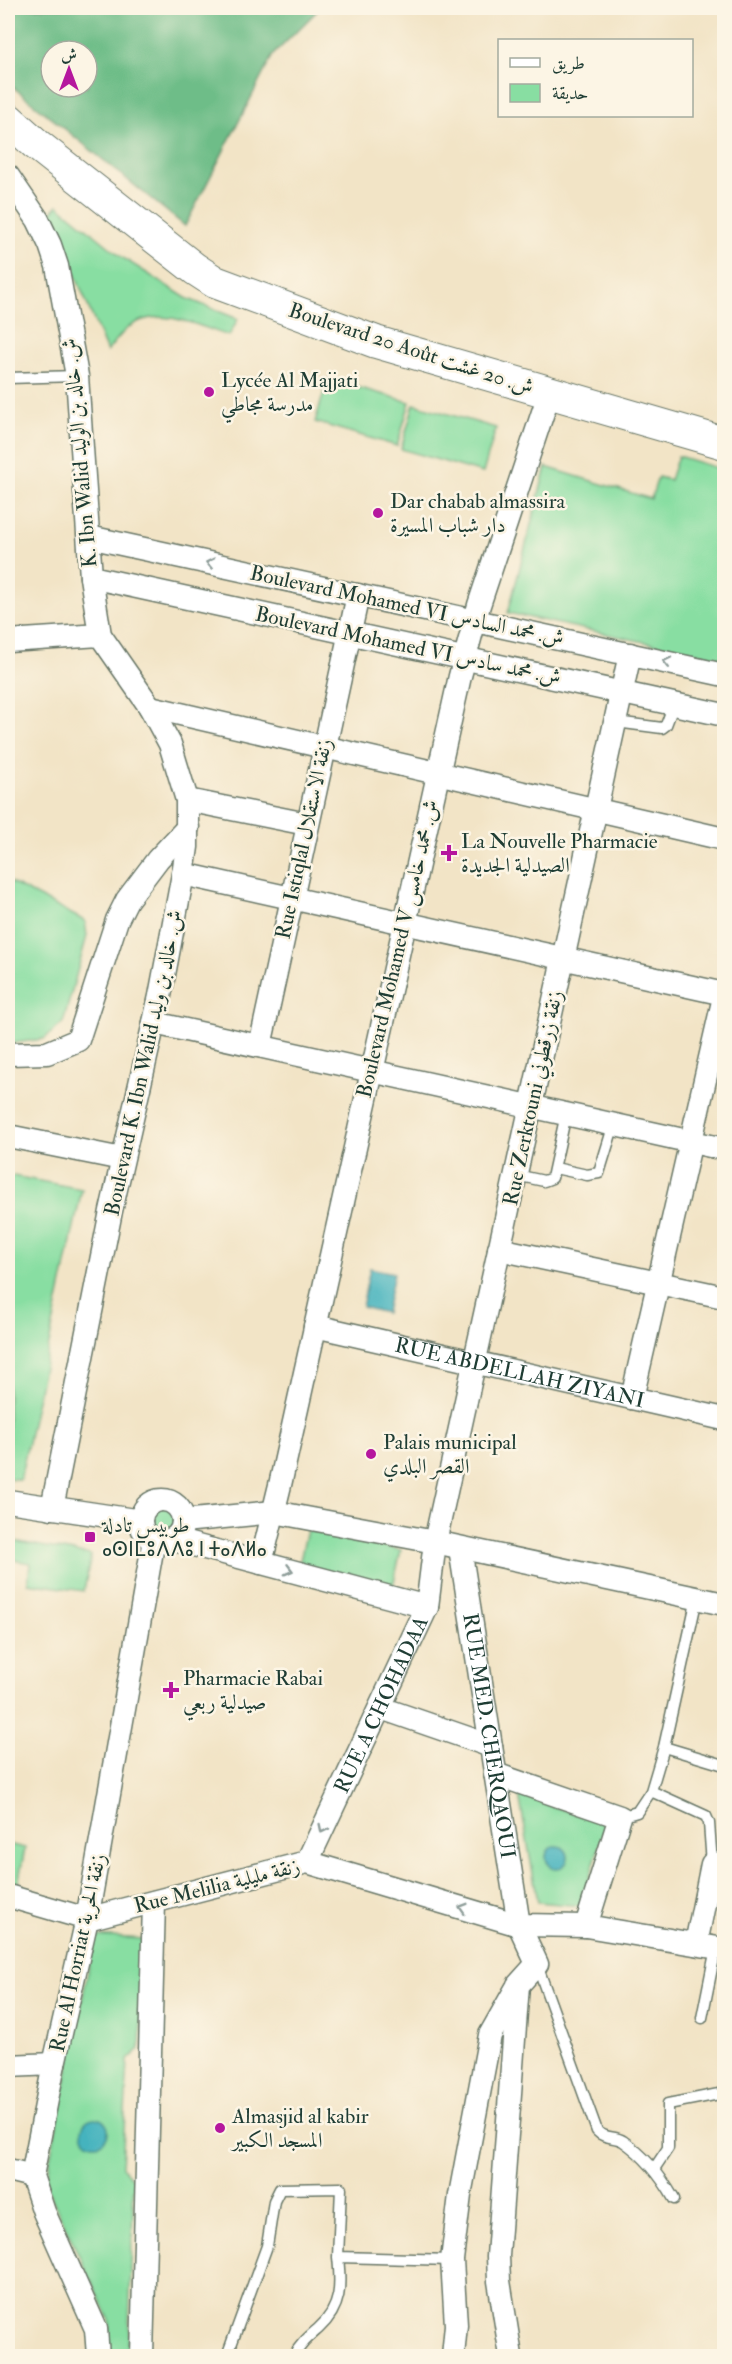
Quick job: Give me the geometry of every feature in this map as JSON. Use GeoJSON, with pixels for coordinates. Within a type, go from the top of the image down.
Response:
{"type":"FeatureCollection","features":[{"type":"Feature","properties":{"kind":"main road","name":"Boulevard 20 Août ش. 20 غشت"},"geometry":{"type":"LineString","coordinates":[[8,119],[36,144],[186,262],[215,282],[375,342],[724,443]]}},
{"type":"Feature","properties":{"kind":"street","name":"K. Ibn Walid ش. خالد بن الوليد"},"geometry":{"type":"LineString","coordinates":[[8,176],[38,220],[57,266],[77,376],[91,577],[100,636]]}},
{"type":"Feature","properties":{"kind":"street","name":"Boulevard Mohamed V ش. محمد خامس"},"geometry":{"type":"LineString","coordinates":[[261,1563],[465,658],[533,438],[549,394]]}},
{"type":"Feature","properties":{"kind":"street","name":"Boulevard Mohamed VI ش. محمد السادس"},"geometry":{"type":"LineString","coordinates":[[89,537],[724,675]]}},
{"type":"Feature","properties":{"kind":"street","name":"Boulevard Mohamed VI ش. محمد سادس"},"geometry":{"type":"LineString","coordinates":[[91,577],[724,715]]}},
{"type":"Feature","properties":{"kind":"street","name":"Rue Istiqlal زنقة الاستقلال"},"geometry":{"type":"LineString","coordinates":[[260,1046],[358,595]]}},
{"type":"Feature","properties":{"kind":"street"},"geometry":{"type":"LineString","coordinates":[[8,641],[100,636]]}},
{"type":"Feature","properties":{"kind":"street","name":"Boulevard K. Ibn Walid ش. خالد بن وليد"},"geometry":{"type":"LineString","coordinates":[[52,1508],[123,1159],[154,1023],[183,874],[188,827],[187,800],[170,744],[150,707],[100,636]]}},
{"type":"Feature","properties":{"kind":"street","name":"Rue Zerktouni زنقة زرقطوني"},"geometry":{"type":"LineString","coordinates":[[435,1542],[630,654]]}},
{"type":"Feature","properties":{"kind":"street"},"geometry":{"type":"LineString","coordinates":[[150,707],[724,839]]}},
{"type":"Feature","properties":{"kind":"street"},"geometry":{"type":"LineString","coordinates":[[187,800],[307,824]]}},
{"type":"Feature","properties":{"kind":"street"},"geometry":{"type":"LineString","coordinates":[[8,1054],[47,1053],[78,1040],[117,920],[127,900],[158,859],[188,827]]}},
{"type":"Feature","properties":{"kind":"street"},"geometry":{"type":"LineString","coordinates":[[183,874],[724,996],[632,1398]]}},
{"type":"Feature","properties":{"kind":"street"},"geometry":{"type":"LineString","coordinates":[[154,1023],[724,1149]]}},
{"type":"Feature","properties":{"kind":"street"},"geometry":{"type":"LineString","coordinates":[[8,1136],[123,1159]]}},
{"type":"Feature","properties":{"kind":"street"},"geometry":{"type":"LineString","coordinates":[[499,1249],[724,1297]]}},
{"type":"Feature","properties":{"kind":"street","name":"RUE ABDELLAH ZIYANI"},"geometry":{"type":"LineString","coordinates":[[315,1326],[724,1419]]}},
{"type":"Feature","properties":{"kind":"street"},"geometry":{"type":"LineString","coordinates":[[8,1501],[162,1530],[261,1563],[427,1607]]}},
{"type":"Feature","properties":{"kind":"street"},"geometry":{"type":"LineString","coordinates":[[162,1530],[274,1512],[435,1542],[724,1604]]}},
{"type":"Feature","properties":{"kind":"street","name":"Rue Al Horriat زنقة الحرية"},"geometry":{"type":"LineString","coordinates":[[98,2356],[96,2329],[44,2212],[32,2176],[54,2064],[87,1919],[162,1530]]}},
{"type":"Feature","properties":{"kind":"street","name":"RUE A CHOHADAA"},"geometry":{"type":"LineString","coordinates":[[307,1862],[427,1607],[435,1542]]}},
{"type":"Feature","properties":{"kind":"street","name":"RUE MED. CHERQAOUI"},"geometry":{"type":"LineString","coordinates":[[460,1548],[519,1925],[537,1964]]}},
{"type":"Feature","properties":{"kind":"street"},"geometry":{"type":"LineString","coordinates":[[381,1708],[491,1746]]}},
{"type":"Feature","properties":{"kind":"street"},"geometry":{"type":"LineString","coordinates":[[495,1774],[620,1817],[586,1926]]}},
{"type":"Feature","properties":{"kind":"street","name":"Rue Melilia زنقة مليلية"},"geometry":{"type":"LineString","coordinates":[[87,1919],[307,1862],[519,1925],[586,1926],[712,1947]]}},
{"type":"Feature","properties":{"kind":"street"},"geometry":{"type":"LineString","coordinates":[[712,1947],[718,1863]]}},
{"type":"Feature","properties":{"kind":"street"},"geometry":{"type":"LineString","coordinates":[[8,1896],[87,1919]]}},
{"type":"Feature","properties":{"kind":"street"},"geometry":{"type":"LineString","coordinates":[[142,2356],[154,1902]]}},
{"type":"Feature","properties":{"kind":"street"},"geometry":{"type":"LineString","coordinates":[[453,2356],[456,2325],[452,2260],[460,2195],[490,2035],[518,1985],[537,1964]]}},
{"type":"Feature","properties":{"kind":"street"},"geometry":{"type":"LineString","coordinates":[[511,2356],[499,2281],[498,2256],[518,1985]]}},
{"type":"Feature","properties":{"kind":"street"},"geometry":{"type":"LineString","coordinates":[[8,2066],[54,2064]]}},
{"type":"Feature","properties":{"kind":"street"},"geometry":{"type":"LineString","coordinates":[[8,2170],[32,2176]]}},
{"type":"Feature","properties":{"kind":"lane"},"geometry":{"type":"LineString","coordinates":[[8,378],[77,376]]}},
{"type":"Feature","properties":{"kind":"lane"},"geometry":{"type":"LineString","coordinates":[[616,722],[663,728],[666,726],[674,704]]}},
{"type":"Feature","properties":{"kind":"lane"},"geometry":{"type":"LineString","coordinates":[[516,1174],[544,1181],[552,1178],[566,1114]]}},
{"type":"Feature","properties":{"kind":"lane"},"geometry":{"type":"LineString","coordinates":[[555,1168],[587,1174],[599,1173],[614,1124]]}},
{"type":"Feature","properties":{"kind":"lane"},"geometry":{"type":"LineString","coordinates":[[620,1817],[637,1812],[651,1791],[664,1747],[697,1598]]}},
{"type":"Feature","properties":{"kind":"lane"},"geometry":{"type":"LineString","coordinates":[[664,1747],[724,1765]]}},
{"type":"Feature","properties":{"kind":"lane"},"geometry":{"type":"LineString","coordinates":[[651,1791],[706,1816],[718,1863]]}},
{"type":"Feature","properties":{"kind":"lane"},"geometry":{"type":"LineString","coordinates":[[702,2018],[712,1947]]}},
{"type":"Feature","properties":{"kind":"lane"},"geometry":{"type":"LineString","coordinates":[[537,1964],[597,2131],[603,2136],[623,2141],[654,2169],[674,2199]]}},
{"type":"Feature","properties":{"kind":"lane"},"geometry":{"type":"LineString","coordinates":[[654,2169],[668,2148],[668,2104],[724,2093]]}},
{"type":"Feature","properties":{"kind":"lane"},"geometry":{"type":"LineString","coordinates":[[227,2356],[267,2246],[274,2201],[278,2191],[341,2188],[338,2257],[341,2286],[330,2317],[306,2339],[294,2356]]}},
{"type":"Feature","properties":{"kind":"lane"},"geometry":{"type":"LineString","coordinates":[[338,2257],[452,2260]]}},
{"type":"Feature","properties":{"kind":"green space"},"geometry":{"type":"Polygon","coordinates":[[[8,8],[320,8],[273,55],[185,226],[8,83],[8,8]]]}},
{"type":"Feature","properties":{"kind":"green space"},"geometry":{"type":"Polygon","coordinates":[[[58,205],[123,258],[186,298],[238,319],[229,336],[192,323],[153,318],[129,327],[107,352],[50,214],[58,205]]]}},
{"type":"Feature","properties":{"kind":"green space"},"geometry":{"type":"Polygon","coordinates":[[[328,379],[410,402],[397,446],[315,422],[328,379]]]}},
{"type":"Feature","properties":{"kind":"green space"},"geometry":{"type":"Polygon","coordinates":[[[414,404],[496,428],[483,473],[401,449],[414,404]]]}},
{"type":"Feature","properties":{"kind":"green space"},"geometry":{"type":"Polygon","coordinates":[[[678,456],[724,470],[724,659],[508,613],[546,467],[651,499],[658,477],[670,480],[678,456]]]}},
{"type":"Feature","properties":{"kind":"green space"},"geometry":{"type":"Polygon","coordinates":[[[8,881],[85,921],[87,936],[63,1023],[44,1039],[8,1044],[8,881]]]}},
{"type":"Feature","properties":{"kind":"green space"},"geometry":{"type":"Polygon","coordinates":[[[8,1175],[82,1189],[20,1480],[8,1478],[8,1175]]]}},
{"type":"Feature","properties":{"kind":"green space"},"geometry":{"type":"Polygon","coordinates":[[[162,1507],[171,1511],[175,1520],[171,1529],[162,1533],[153,1529],[149,1520],[153,1511],[162,1507]]]}},
{"type":"Feature","properties":{"kind":"green space"},"geometry":{"type":"Polygon","coordinates":[[[307,1530],[401,1550],[393,1586],[299,1565],[307,1530]]]}},
{"type":"Feature","properties":{"kind":"green space"},"geometry":{"type":"Polygon","coordinates":[[[8,1540],[91,1555],[84,1591],[28,1583],[30,1563],[8,1559],[8,1540]]]}},
{"type":"Feature","properties":{"kind":"green space"},"geometry":{"type":"Polygon","coordinates":[[[519,1795],[606,1824],[581,1906],[538,1902],[519,1795]]]}},
{"type":"Feature","properties":{"kind":"green space"},"geometry":{"type":"Polygon","coordinates":[[[8,1844],[25,1848],[18,1884],[8,1882],[8,1844]]]}},
{"type":"Feature","properties":{"kind":"green space"},"geometry":{"type":"Polygon","coordinates":[[[95,1936],[144,1939],[140,2049],[128,2060],[122,2167],[134,2179],[128,2356],[108,2356],[110,2321],[45,2184],[95,1936]]]}},
{"type":"Feature","properties":{"kind":"water"},"geometry":{"type":"Polygon","coordinates":[[[370,1268],[394,1273],[386,1313],[362,1307],[370,1268]]]}},
{"type":"Feature","properties":{"kind":"water"},"geometry":{"type":"Polygon","coordinates":[[[557,1846],[565,1849],[568,1857],[565,1865],[557,1868],[549,1865],[546,1857],[549,1849],[557,1846]]]}},
{"type":"Feature","properties":{"kind":"water"},"geometry":{"type":"Polygon","coordinates":[[[95,2118],[104,2122],[108,2131],[104,2140],[95,2144],[86,2140],[82,2131],[86,2122],[95,2118]]]}},
{"type":"Feature","properties":{"kind":"place","name":"Lycée Al Majjati مدرسة مجاطي"},"geometry":{"type":"Point","coordinates":[209,392]}},
{"type":"Feature","properties":{"kind":"place","name":"Dar chabab almassira دار شباب المسيرة"},"geometry":{"type":"Point","coordinates":[378,513]}},
{"type":"Feature","properties":{"kind":"place","name":"La Nouvelle Pharmacie الصيدلية الجديدة"},"geometry":{"type":"Point","coordinates":[449,853]}},
{"type":"Feature","properties":{"kind":"place","name":"Palais municipal القصر البلدي"},"geometry":{"type":"Point","coordinates":[371,1454]}},
{"type":"Feature","properties":{"kind":"place","name":"طوبيس تادلة ⴰⵙⵏⵎⵓⴷⴷⵓ ⵏ ⵜⴰⴷⵍⴰ"},"geometry":{"type":"Point","coordinates":[90,1537]}},
{"type":"Feature","properties":{"kind":"place","name":"Pharmacie Rabai صيدلية ربعي"},"geometry":{"type":"Point","coordinates":[171,1690]}},
{"type":"Feature","properties":{"kind":"place","name":"Almasjid al kabir المسجد الكبير"},"geometry":{"type":"Point","coordinates":[220,2128]}}]}
